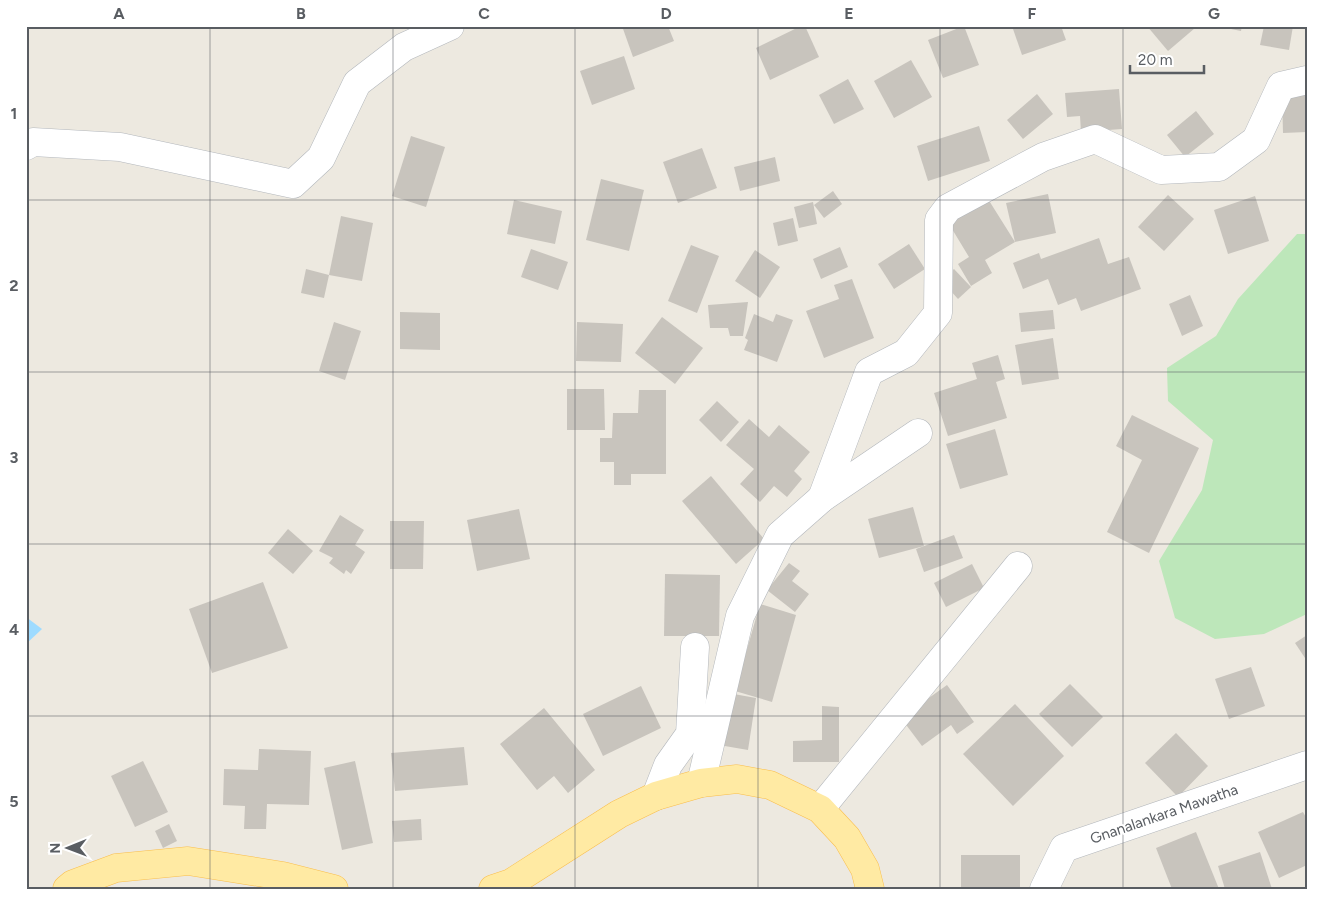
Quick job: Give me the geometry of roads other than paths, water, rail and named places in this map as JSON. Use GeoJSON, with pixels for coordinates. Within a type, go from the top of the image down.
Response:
{"type":"FeatureCollection","features":[{"type":"Feature","properties":{"kind":"main road"},"geometry":{"type":"LineString","coordinates":[[493,889],[511,883],[619,814],[656,796],[701,783],[737,779],[770,785],[820,809],[847,838],[865,869],[870,889]]}},
{"type":"Feature","properties":{"kind":"main road"},"geometry":{"type":"LineString","coordinates":[[67,889],[74,884],[116,868],[188,861],[283,876],[334,889]]}},
{"type":"Feature","properties":{"kind":"street"},"geometry":{"type":"LineString","coordinates":[[26,146],[33,142],[120,147],[293,184],[321,158],[357,83],[404,47],[450,26]]}},
{"type":"Feature","properties":{"kind":"street"},"geometry":{"type":"LineString","coordinates":[[822,498],[869,372],[906,353],[938,314],[939,220],[948,208],[1043,157],[1095,139],[1161,170],[1219,166],[1256,140],[1281,86],[1307,80]]}},
{"type":"Feature","properties":{"kind":"street"},"geometry":{"type":"LineString","coordinates":[[701,783],[740,616],[780,535],[822,498],[918,433]]}},
{"type":"Feature","properties":{"kind":"street"},"geometry":{"type":"LineString","coordinates":[[820,809],[1018,566]]}},
{"type":"Feature","properties":{"kind":"street"},"geometry":{"type":"LineString","coordinates":[[656,796],[668,765],[690,734],[695,647]]}},
{"type":"Feature","properties":{"kind":"street","name":"Gnanalankara Mawatha"},"geometry":{"type":"LineString","coordinates":[[1044,889],[1064,848],[1307,765]]}},
{"type":"Feature","properties":{"kind":"water"},"geometry":{"type":"Polygon","coordinates":[[[26,617],[42,629],[26,644],[26,617]]]}}]}
